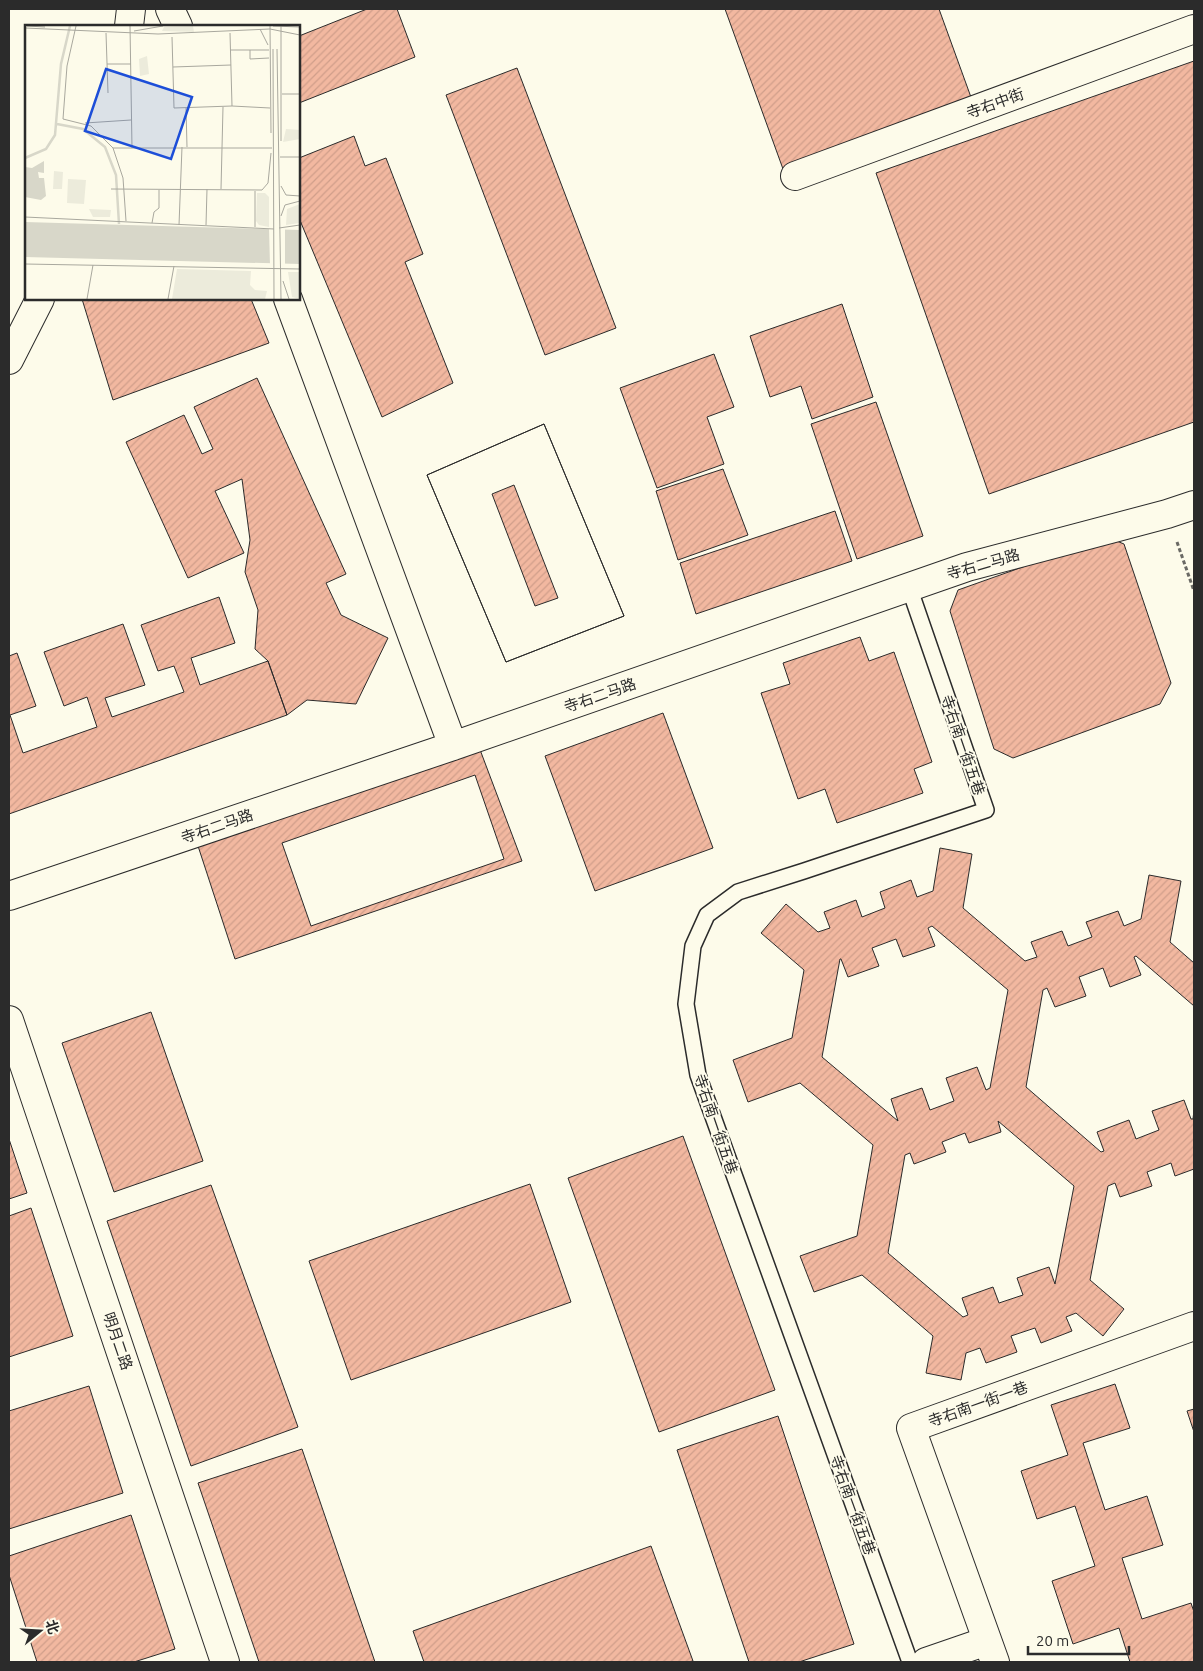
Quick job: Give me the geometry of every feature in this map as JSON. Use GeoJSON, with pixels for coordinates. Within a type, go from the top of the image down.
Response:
{"type":"FeatureCollection","features":[{"type":"Feature","properties":{"kind":"street"},"geometry":{"type":"LineString","coordinates":[[129,25],[131,9]]}},
{"type":"Feature","properties":{"kind":"street"},"geometry":{"type":"LineString","coordinates":[[170,9],[178,25]]}},
{"type":"Feature","properties":{"kind":"street","name":"寺右中街"},"geometry":{"type":"LineString","coordinates":[[795,176],[1194,29]]}},
{"type":"Feature","properties":{"kind":"street"},"geometry":{"type":"LineString","coordinates":[[9,360],[39,300]]}},
{"type":"Feature","properties":{"kind":"street"},"geometry":{"type":"LineString","coordinates":[[288,300],[453,746]]}},
{"type":"Feature","properties":{"kind":"street","name":"寺右二马路"},"geometry":{"type":"LineString","coordinates":[[9,896],[453,746],[967,568],[1194,505]]}},
{"type":"Feature","properties":{"kind":"street","name":"明月二路"},"geometry":{"type":"LineString","coordinates":[[9,1020],[225,1662]]}},
{"type":"Feature","properties":{"kind":"street","name":"寺右南一街一巷"},"geometry":{"type":"LineString","coordinates":[[991,1652],[911,1428],[1194,1326]]}},
{"type":"Feature","properties":{"kind":"street"},"geometry":{"type":"LineString","coordinates":[[926,1662],[991,1652]]}},
{"type":"Feature","properties":{"kind":"lane","name":"寺右南一街五巷"},"geometry":{"type":"LineString","coordinates":[[909,588],[986,810],[738,892],[707,915],[693,946],[686,1004],[698,1075],[910,1662]]}},
{"type":"Feature","properties":{"kind":"path"},"geometry":{"type":"LineString","coordinates":[[1167,514],[1194,591]]}},
{"type":"Feature","properties":{"kind":"building"},"geometry":{"type":"Polygon","coordinates":[[[367,9],[397,9],[415,57],[300,103],[300,36],[367,9]]]}},
{"type":"Feature","properties":{"kind":"building"},"geometry":{"type":"Polygon","coordinates":[[[725,9],[939,9],[972,100],[783,169],[725,9]]]}},
{"type":"Feature","properties":{"kind":"building"},"geometry":{"type":"Polygon","coordinates":[[[1194,61],[1194,422],[989,494],[876,173],[1194,61]]]}},
{"type":"Feature","properties":{"kind":"building"},"geometry":{"type":"Polygon","coordinates":[[[517,68],[616,328],[545,355],[446,95],[517,68]]]}},
{"type":"Feature","properties":{"kind":"building"},"geometry":{"type":"Polygon","coordinates":[[[354,136],[365,166],[386,158],[423,254],[405,262],[453,383],[382,417],[300,220],[300,158],[354,136]]]}},
{"type":"Feature","properties":{"kind":"building"},"geometry":{"type":"Polygon","coordinates":[[[82,300],[251,300],[269,343],[113,400],[82,300]]]}},
{"type":"Feature","properties":{"kind":"building"},"geometry":{"type":"Polygon","coordinates":[[[842,304],[873,397],[812,419],[801,386],[770,397],[750,336],[842,304]]]}},
{"type":"Feature","properties":{"kind":"building"},"geometry":{"type":"Polygon","coordinates":[[[714,354],[734,407],[707,417],[724,464],[657,488],[620,388],[714,354]]]}},
{"type":"Feature","properties":{"kind":"building"},"geometry":{"type":"Polygon","coordinates":[[[257,378],[346,574],[326,583],[341,615],[388,638],[356,704],[307,700],[287,715],[268,661],[255,649],[258,610],[245,572],[250,540],[242,479],[215,491],[244,553],[188,578],[126,442],[184,415],[202,454],[213,449],[194,407],[257,378]]]}},
{"type":"Feature","properties":{"kind":"building"},"geometry":{"type":"Polygon","coordinates":[[[876,402],[923,536],[857,559],[811,424],[876,402]]]}},
{"type":"Feature","properties":{"kind":"building"},"geometry":{"type":"Polygon","coordinates":[[[544,424],[624,616],[506,662],[427,475],[544,424]],[[514,485],[492,494],[535,606],[558,598],[514,485]]]}},
{"type":"Feature","properties":{"kind":"building"},"geometry":{"type":"Polygon","coordinates":[[[544,424],[624,616],[506,662],[427,475],[544,424]]]}},
{"type":"Feature","properties":{"kind":"building"},"geometry":{"type":"Polygon","coordinates":[[[723,469],[748,535],[678,560],[656,491],[723,469]]]}},
{"type":"Feature","properties":{"kind":"building"},"geometry":{"type":"Polygon","coordinates":[[[835,511],[852,561],[696,614],[680,563],[835,511]]]}},
{"type":"Feature","properties":{"kind":"building"},"geometry":{"type":"Polygon","coordinates":[[[1107,537],[1124,544],[1171,683],[1160,704],[1013,758],[994,749],[950,611],[958,590],[1107,537]]]}},
{"type":"Feature","properties":{"kind":"building"},"geometry":{"type":"Polygon","coordinates":[[[219,597],[235,643],[191,658],[200,685],[268,661],[287,715],[9,814],[9,656],[17,653],[36,706],[10,715],[23,753],[97,727],[87,697],[64,706],[44,652],[123,624],[145,685],[105,698],[112,717],[184,692],[174,666],[158,671],[141,625],[219,597]]]}},
{"type":"Feature","properties":{"kind":"building"},"geometry":{"type":"Polygon","coordinates":[[[860,637],[869,661],[894,652],[932,762],[914,769],[923,793],[837,823],[825,789],[798,799],[761,693],[790,684],[783,663],[860,637]]]}},
{"type":"Feature","properties":{"kind":"building"},"geometry":{"type":"Polygon","coordinates":[[[663,713],[713,848],[595,891],[545,756],[663,713]]]}},
{"type":"Feature","properties":{"kind":"building"},"geometry":{"type":"Polygon","coordinates":[[[479,747],[522,861],[235,959],[198,846],[479,747]]]}},
{"type":"Feature","properties":{"kind":"building"},"geometry":{"type":"Polygon","coordinates":[[[475,775],[504,859],[311,926],[282,843],[475,775]]]}},
{"type":"Feature","properties":{"kind":"building"},"geometry":{"type":"Polygon","coordinates":[[[940,848],[972,854],[963,908],[1025,961],[1037,957],[1031,942],[1062,931],[1068,946],[1092,937],[1086,922],[1118,911],[1124,926],[1141,919],[1149,875],[1181,881],[1170,942],[1194,963],[1194,1006],[1136,956],[1134,957],[1141,975],[1110,987],[1103,968],[1079,977],[1086,996],[1055,1007],[1047,988],[1043,990],[1026,1087],[1101,1152],[1104,1151],[1097,1132],[1129,1120],[1136,1139],[1159,1130],[1152,1111],[1184,1100],[1191,1119],[1193,1119],[1194,1110],[1194,1169],[1175,1176],[1171,1163],[1147,1172],[1152,1186],[1120,1197],[1115,1183],[1108,1186],[1090,1280],[1124,1309],[1103,1336],[1076,1313],[1066,1317],[1072,1331],[1041,1343],[1035,1328],[1011,1336],[1017,1352],[986,1363],[980,1348],[966,1353],[961,1380],[926,1373],[933,1336],[862,1275],[814,1292],[800,1256],[857,1236],[873,1145],[800,1083],[748,1102],[733,1060],[792,1038],[804,970],[761,933],[786,904],[818,932],[830,928],[824,912],[856,900],[862,917],[885,908],[880,892],[911,880],[917,897],[933,891],[940,848]],[[932,926],[928,928],[935,946],[903,957],[896,939],[872,948],[879,966],[848,977],[840,959],[822,1057],[898,1121],[891,1099],[922,1088],[930,1110],[954,1101],[946,1078],[977,1067],[986,1090],[990,1088],[1008,990],[932,926]],[[998,1121],[1001,1132],[969,1143],[965,1133],[942,1142],[946,1152],[914,1164],[910,1153],[905,1155],[888,1253],[963,1317],[968,1315],[962,1298],[993,1287],[999,1303],[1023,1295],[1017,1278],[1049,1267],[1055,1284],[1074,1186],[998,1121]]]}},
{"type":"Feature","properties":{"kind":"building"},"geometry":{"type":"Polygon","coordinates":[[[151,1012],[203,1161],[114,1192],[62,1043],[151,1012]]]}},
{"type":"Feature","properties":{"kind":"building"},"geometry":{"type":"Polygon","coordinates":[[[683,1136],[775,1390],[659,1432],[568,1178],[683,1136]]]}},
{"type":"Feature","properties":{"kind":"building"},"geometry":{"type":"Polygon","coordinates":[[[9,1139],[27,1193],[9,1199],[9,1139]]]}},
{"type":"Feature","properties":{"kind":"building"},"geometry":{"type":"Polygon","coordinates":[[[530,1184],[571,1302],[351,1380],[309,1261],[530,1184]]]}},
{"type":"Feature","properties":{"kind":"building"},"geometry":{"type":"Polygon","coordinates":[[[211,1185],[298,1427],[191,1466],[107,1221],[211,1185]]]}},
{"type":"Feature","properties":{"kind":"building"},"geometry":{"type":"Polygon","coordinates":[[[31,1208],[73,1336],[9,1357],[9,1216],[31,1208]]]}},
{"type":"Feature","properties":{"kind":"building"},"geometry":{"type":"Polygon","coordinates":[[[1115,1384],[1130,1428],[1083,1443],[1105,1510],[1147,1496],[1163,1545],[1122,1558],[1142,1619],[1191,1603],[1194,1612],[1194,1662],[1130,1662],[1119,1628],[1073,1644],[1052,1581],[1095,1566],[1075,1506],[1037,1519],[1021,1471],[1068,1455],[1051,1405],[1115,1384]]]}},
{"type":"Feature","properties":{"kind":"building"},"geometry":{"type":"Polygon","coordinates":[[[89,1386],[123,1493],[9,1529],[9,1411],[89,1386]]]}},
{"type":"Feature","properties":{"kind":"building"},"geometry":{"type":"Polygon","coordinates":[[[1194,1409],[1194,1432],[1187,1411],[1194,1409]]]}},
{"type":"Feature","properties":{"kind":"building"},"geometry":{"type":"Polygon","coordinates":[[[778,1416],[854,1644],[799,1662],[749,1662],[677,1450],[778,1416]]]}},
{"type":"Feature","properties":{"kind":"building"},"geometry":{"type":"Polygon","coordinates":[[[302,1449],[375,1662],[259,1662],[198,1483],[302,1449]]]}},
{"type":"Feature","properties":{"kind":"building"},"geometry":{"type":"Polygon","coordinates":[[[131,1515],[175,1649],[134,1662],[37,1662],[9,1575],[9,1556],[131,1515]]]}},
{"type":"Feature","properties":{"kind":"building"},"geometry":{"type":"Polygon","coordinates":[[[651,1546],[693,1661],[424,1662],[413,1631],[651,1546]]]}}]}
